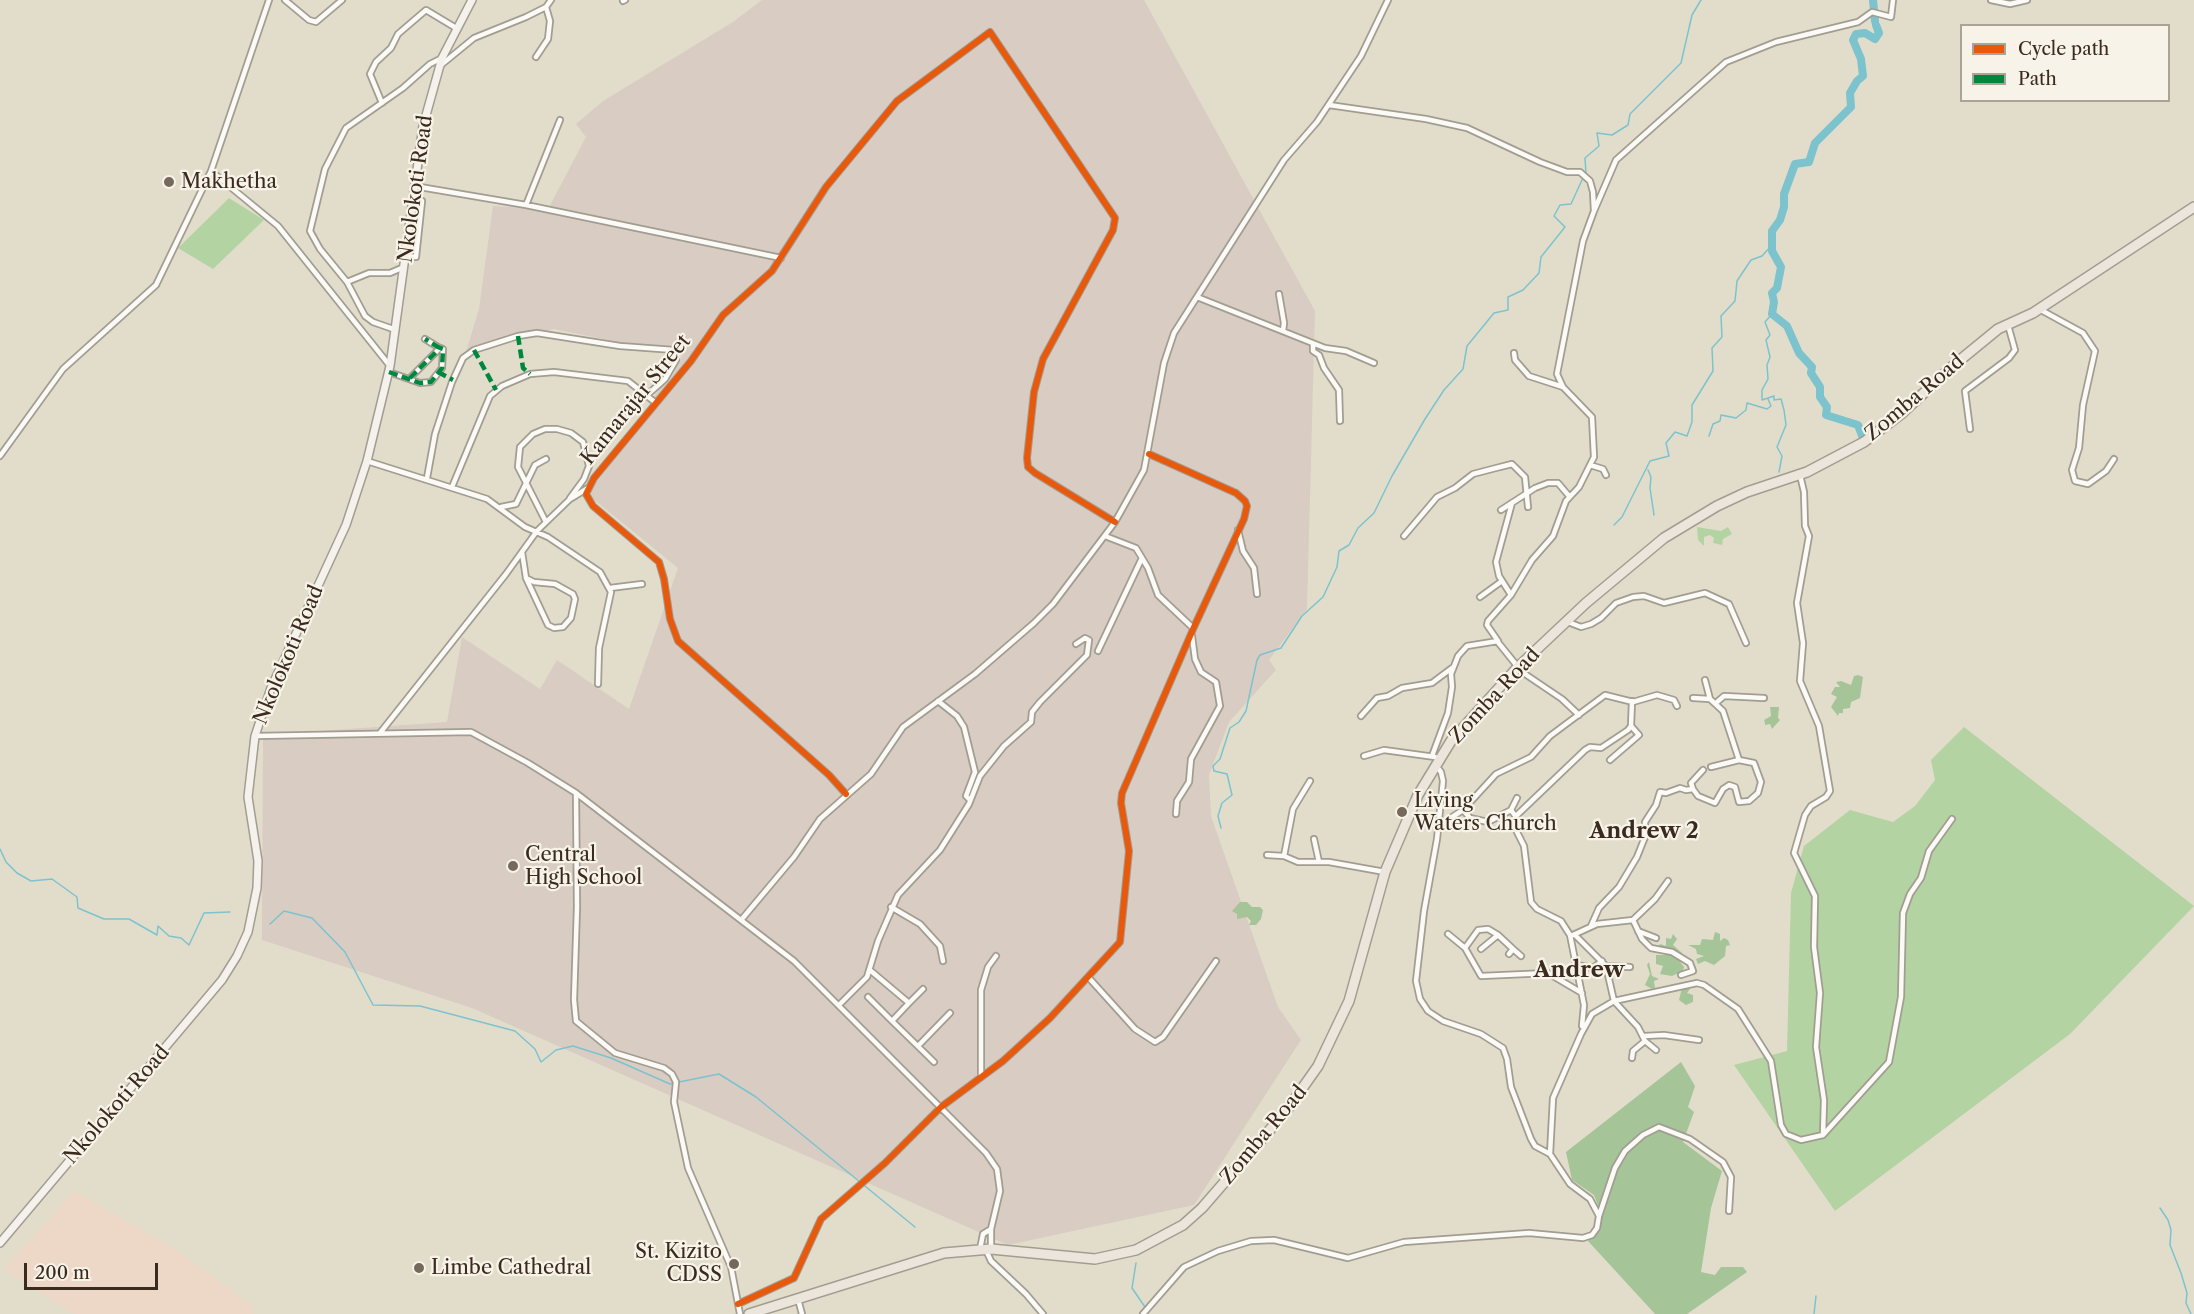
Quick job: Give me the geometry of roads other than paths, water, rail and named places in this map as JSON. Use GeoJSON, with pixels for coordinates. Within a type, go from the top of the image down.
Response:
{"type":"FeatureCollection","features":[{"type":"Feature","properties":{"kind":"highway","name":"Zomba Road"},"geometry":{"type":"LineString","coordinates":[[749,1314],[944,1253],[985,1249],[1075,1258],[1117,1256],[1163,1238],[1191,1219],[1287,1110],[1323,1056],[1351,994],[1385,872],[1406,819],[1436,760],[1472,716],[1517,668],[1632,562],[1664,538],[1717,506],[1747,492],[1800,475],[1843,454],[1880,431],[1977,345],[2038,309],[2194,207]]}},
{"type":"Feature","properties":{"kind":"main road","name":"Nkolokoti Road"},"geometry":{"type":"LineString","coordinates":[[0,1243],[152,1066],[222,980],[240,951],[253,915],[257,888],[258,861],[248,797],[255,735],[271,688],[338,542],[367,461],[390,369],[423,126],[442,58],[472,0]]}},
{"type":"Feature","properties":{"kind":"street"},"geometry":{"type":"LineString","coordinates":[[0,456],[63,369],[154,289],[211,171],[270,0]]}},
{"type":"Feature","properties":{"kind":"street"},"geometry":{"type":"LineString","coordinates":[[285,0],[309,20],[316,22],[342,0]]}},
{"type":"Feature","properties":{"kind":"street"},"geometry":{"type":"LineString","coordinates":[[439,67],[474,38],[546,7],[551,0]]}},
{"type":"Feature","properties":{"kind":"street"},"geometry":{"type":"LineString","coordinates":[[742,920],[794,857],[820,819],[871,774],[903,728],[1035,623],[1053,604],[1115,522],[1139,482],[1149,454],[1168,344],[1284,160],[1329,105],[1361,56],[1388,0]]}},
{"type":"Feature","properties":{"kind":"street"},"geometry":{"type":"LineString","coordinates":[[1579,714],[1562,699],[1517,668],[1497,642],[1487,624],[1511,595],[1532,560],[1553,536],[1569,496],[1579,487],[1594,454],[1592,417],[1563,387],[1557,374],[1583,241],[1616,160],[1726,62],[1776,42],[1858,22],[1872,12],[1891,17],[1893,0]]}},
{"type":"Feature","properties":{"kind":"street"},"geometry":{"type":"LineString","coordinates":[[1991,0],[2010,4],[2027,0]]}},
{"type":"Feature","properties":{"kind":"street"},"geometry":{"type":"LineString","coordinates":[[536,57],[549,39],[550,21],[546,7]]}},
{"type":"Feature","properties":{"kind":"street"},"geometry":{"type":"LineString","coordinates":[[382,103],[369,74],[376,62],[391,48],[398,34],[427,9],[456,28]]}},
{"type":"Feature","properties":{"kind":"street","name":"Kamarajar Street"},"geometry":{"type":"LineString","coordinates":[[846,794],[829,775],[678,641],[658,562],[590,502],[586,494],[588,488],[691,361],[723,315],[764,279],[781,258],[826,187],[897,101],[990,32],[1115,218],[1113,230],[1043,359],[1034,392],[1027,458],[1028,467],[1035,473],[1115,522]]}},
{"type":"Feature","properties":{"kind":"street"},"geometry":{"type":"LineString","coordinates":[[396,330],[368,319],[347,282],[320,249],[310,231],[322,177],[342,134],[430,64],[442,58]]}},
{"type":"Feature","properties":{"kind":"street"},"geometry":{"type":"LineString","coordinates":[[1329,105],[1453,124],[1540,162],[1567,172],[1580,172],[1591,182],[1594,211]]}},
{"type":"Feature","properties":{"kind":"street"},"geometry":{"type":"LineString","coordinates":[[526,205],[560,120]]}},
{"type":"Feature","properties":{"kind":"street"},"geometry":{"type":"LineString","coordinates":[[211,171],[278,226],[390,369],[424,383],[434,380],[442,368],[444,351],[425,339]]}},
{"type":"Feature","properties":{"kind":"street"},"geometry":{"type":"LineString","coordinates":[[414,186],[526,205],[781,258]]}},
{"type":"Feature","properties":{"kind":"street"},"geometry":{"type":"LineString","coordinates":[[405,256],[416,257],[422,201]]}},
{"type":"Feature","properties":{"kind":"street"},"geometry":{"type":"LineString","coordinates":[[347,282],[369,273],[390,273],[404,267]]}},
{"type":"Feature","properties":{"kind":"street"},"geometry":{"type":"LineString","coordinates":[[1279,294],[1284,323],[1283,331]]}},
{"type":"Feature","properties":{"kind":"street"},"geometry":{"type":"LineString","coordinates":[[1197,297],[1313,344],[1346,351],[1374,363]]}},
{"type":"Feature","properties":{"kind":"street"},"geometry":{"type":"LineString","coordinates":[[2038,309],[2083,333],[2095,351],[2083,405],[2079,448],[2072,470],[2075,481],[2088,484],[2106,471],[2114,459]]}},
{"type":"Feature","properties":{"kind":"street"},"geometry":{"type":"LineString","coordinates":[[1970,429],[1965,391],[2009,358],[2015,350],[2008,325]]}},
{"type":"Feature","properties":{"kind":"street"},"geometry":{"type":"LineString","coordinates":[[427,478],[435,434],[452,382],[463,358],[474,350],[518,336],[537,333],[620,346],[674,350],[676,360],[665,378],[646,396]]}},
{"type":"Feature","properties":{"kind":"street"},"geometry":{"type":"LineString","coordinates":[[1313,344],[1313,351],[1319,355],[1324,368],[1339,390],[1340,421]]}},
{"type":"Feature","properties":{"kind":"street"},"geometry":{"type":"LineString","coordinates":[[410,378],[435,355],[438,347]]}},
{"type":"Feature","properties":{"kind":"street"},"geometry":{"type":"LineString","coordinates":[[1514,353],[1515,360],[1529,376],[1563,387]]}},
{"type":"Feature","properties":{"kind":"street"},"geometry":{"type":"LineString","coordinates":[[452,486],[486,402],[493,393],[530,374],[565,373],[628,381],[656,403]]}},
{"type":"Feature","properties":{"kind":"street"},"geometry":{"type":"LineString","coordinates":[[546,522],[525,484],[517,459],[520,447],[527,437],[545,429],[572,433],[583,442],[589,466],[586,475],[570,499]]}},
{"type":"Feature","properties":{"kind":"street"},"geometry":{"type":"LineString","coordinates":[[738,1304],[794,1278],[821,1219],[862,1184],[941,1107],[1003,1061],[1089,978],[1114,951],[1122,936],[1129,844],[1121,804],[1122,793],[1247,506],[1240,496],[1149,454]]}},
{"type":"Feature","properties":{"kind":"street"},"geometry":{"type":"LineString","coordinates":[[501,507],[516,504],[536,465],[546,459]]}},
{"type":"Feature","properties":{"kind":"street"},"geometry":{"type":"LineString","coordinates":[[367,461],[427,478],[487,499],[501,507],[525,527],[537,531],[600,572],[610,588],[597,659],[598,684]]}},
{"type":"Feature","properties":{"kind":"street"},"geometry":{"type":"LineString","coordinates":[[1404,536],[1431,502],[1473,474],[1512,464],[1525,477],[1528,507]]}},
{"type":"Feature","properties":{"kind":"street"},"geometry":{"type":"LineString","coordinates":[[1590,465],[1603,469],[1606,475]]}},
{"type":"Feature","properties":{"kind":"street"},"geometry":{"type":"LineString","coordinates":[[1800,475],[1804,492],[1805,526],[1809,536],[1797,603],[1803,643],[1800,681],[1819,726],[1830,791],[1826,797],[1810,806],[1805,815],[1794,853],[1815,896],[1814,947],[1820,993],[1816,1047],[1824,1100],[1823,1135]]}},
{"type":"Feature","properties":{"kind":"street"},"geometry":{"type":"LineString","coordinates":[[1501,510],[1540,485],[1556,482],[1569,496]]}},
{"type":"Feature","properties":{"kind":"street"},"geometry":{"type":"LineString","coordinates":[[380,733],[537,531],[570,499],[588,488]]}},
{"type":"Feature","properties":{"kind":"street"},"geometry":{"type":"LineString","coordinates":[[1511,595],[1502,581],[1496,557],[1512,503]]}},
{"type":"Feature","properties":{"kind":"street"},"geometry":{"type":"LineString","coordinates":[[1238,530],[1243,551],[1254,568],[1257,594]]}},
{"type":"Feature","properties":{"kind":"street"},"geometry":{"type":"LineString","coordinates":[[1105,536],[1136,548],[1158,595],[1194,627]]}},
{"type":"Feature","properties":{"kind":"street"},"geometry":{"type":"LineString","coordinates":[[522,552],[526,578],[548,625],[554,628],[563,627],[571,618],[575,599],[573,594],[555,584],[534,582],[526,578]]}},
{"type":"Feature","properties":{"kind":"street"},"geometry":{"type":"LineString","coordinates":[[1098,651],[1142,558]]}},
{"type":"Feature","properties":{"kind":"street"},"geometry":{"type":"LineString","coordinates":[[1480,597],[1502,581]]}},
{"type":"Feature","properties":{"kind":"street"},"geometry":{"type":"LineString","coordinates":[[610,588],[642,584]]}},
{"type":"Feature","properties":{"kind":"street"},"geometry":{"type":"LineString","coordinates":[[1568,622],[1581,627],[1592,624],[1602,618],[1616,603],[1633,597],[1644,597],[1664,603],[1705,593],[1730,604],[1746,643]]}},
{"type":"Feature","properties":{"kind":"street"},"geometry":{"type":"LineString","coordinates":[[1176,814],[1177,801],[1189,782],[1191,759],[1220,706],[1216,682],[1202,672],[1194,659],[1191,638],[1194,627]]}},
{"type":"Feature","properties":{"kind":"street"},"geometry":{"type":"LineString","coordinates":[[839,1005],[871,970],[878,940],[891,907],[898,895],[940,850],[970,800],[979,778],[1004,746],[1031,722],[1032,712],[1040,702],[1087,655],[1089,640],[1085,638],[1076,644]]}},
{"type":"Feature","properties":{"kind":"street"},"geometry":{"type":"LineString","coordinates":[[1361,716],[1377,698],[1388,696],[1402,688],[1432,683],[1452,668],[1464,648],[1497,642]]}},
{"type":"Feature","properties":{"kind":"street"},"geometry":{"type":"LineString","coordinates":[[1452,668],[1448,710],[1436,760],[1443,779],[1416,981],[1420,999],[1429,1012],[1443,1021],[1482,1034],[1503,1048],[1511,1087],[1535,1146],[1550,1154],[1570,1184],[1590,1200],[1599,1216]]}},
{"type":"Feature","properties":{"kind":"street"},"geometry":{"type":"LineString","coordinates":[[1705,680],[1710,699]]}},
{"type":"Feature","properties":{"kind":"street"},"geometry":{"type":"LineString","coordinates":[[1438,826],[1463,810],[1496,774],[1531,757],[1550,736],[1605,695],[1637,702],[1657,695],[1674,700],[1677,706]]}},
{"type":"Feature","properties":{"kind":"street"},"geometry":{"type":"LineString","coordinates":[[1716,703],[1724,696],[1764,698]]}},
{"type":"Feature","properties":{"kind":"street"},"geometry":{"type":"LineString","coordinates":[[1693,698],[1710,699],[1723,711],[1739,760]]}},
{"type":"Feature","properties":{"kind":"street"},"geometry":{"type":"LineString","coordinates":[[938,701],[957,716],[964,727],[975,772],[966,796],[970,800]]}},
{"type":"Feature","properties":{"kind":"street"},"geometry":{"type":"LineString","coordinates":[[1610,760],[1639,735],[1631,726],[1632,701]]}},
{"type":"Feature","properties":{"kind":"street"},"geometry":{"type":"LineString","coordinates":[[1516,816],[1585,750],[1590,747],[1601,748],[1631,726]]}},
{"type":"Feature","properties":{"kind":"street"},"geometry":{"type":"LineString","coordinates":[[255,735],[475,734],[576,793],[794,961],[986,1153],[997,1168],[1000,1191],[985,1249]]}},
{"type":"Feature","properties":{"kind":"street"},"geometry":{"type":"LineString","coordinates":[[1364,756],[1384,750],[1436,760]]}},
{"type":"Feature","properties":{"kind":"street"},"geometry":{"type":"LineString","coordinates":[[1703,770],[1691,783],[1698,796],[1715,803],[1723,789],[1730,785],[1735,787],[1739,802],[1749,801],[1758,793],[1761,782],[1754,763],[1739,760],[1711,767]]}},
{"type":"Feature","properties":{"kind":"street"},"geometry":{"type":"LineString","coordinates":[[1284,856],[1293,809],[1310,781]]}},
{"type":"Feature","properties":{"kind":"street"},"geometry":{"type":"LineString","coordinates":[[1591,926],[1599,908],[1619,887],[1637,857],[1645,837],[1645,822],[1656,805],[1658,795],[1680,788],[1693,789]]}},
{"type":"Feature","properties":{"kind":"street"},"geometry":{"type":"LineString","coordinates":[[576,793],[577,907],[574,1010],[576,1021],[615,1053],[664,1068],[672,1074],[676,1084],[674,1102],[688,1168],[731,1267],[740,1314]]}},
{"type":"Feature","properties":{"kind":"street"},"geometry":{"type":"LineString","coordinates":[[1463,810],[1470,818],[1488,822],[1511,810],[1517,798]]}},
{"type":"Feature","properties":{"kind":"street"},"geometry":{"type":"LineString","coordinates":[[1511,810],[1516,816],[1516,831],[1524,846],[1531,902],[1537,909],[1561,921],[1604,963],[1630,968]]}},
{"type":"Feature","properties":{"kind":"street"},"geometry":{"type":"LineString","coordinates":[[1550,1154],[1553,1098],[1592,1014],[1614,1001],[1697,983],[1718,992],[1742,1013],[1772,1061],[1781,1125],[1785,1134],[1801,1140],[1823,1135],[1889,1062],[1901,989],[1903,913],[1910,894],[1921,878],[1929,851],[1952,819]]}},
{"type":"Feature","properties":{"kind":"street"},"geometry":{"type":"LineString","coordinates":[[1314,839],[1319,862]]}},
{"type":"Feature","properties":{"kind":"street"},"geometry":{"type":"LineString","coordinates":[[1267,855],[1284,856],[1298,862],[1319,862],[1385,872]]}},
{"type":"Feature","properties":{"kind":"street"},"geometry":{"type":"LineString","coordinates":[[1573,935],[1591,926],[1633,920],[1668,881]]}},
{"type":"Feature","properties":{"kind":"street"},"geometry":{"type":"LineString","coordinates":[[891,907],[920,924],[940,946],[943,961]]}},
{"type":"Feature","properties":{"kind":"street"},"geometry":{"type":"LineString","coordinates":[[1633,920],[1651,948],[1672,952],[1690,963],[1693,971],[1681,975]]}},
{"type":"Feature","properties":{"kind":"street"},"geometry":{"type":"LineString","coordinates":[[1465,948],[1478,930],[1488,929],[1498,935],[1511,952],[1521,956]]}},
{"type":"Feature","properties":{"kind":"street"},"geometry":{"type":"LineString","coordinates":[[1638,931],[1656,938]]}},
{"type":"Feature","properties":{"kind":"street"},"geometry":{"type":"LineString","coordinates":[[1448,934],[1465,948],[1481,976],[1548,974],[1559,977],[1582,993]]}},
{"type":"Feature","properties":{"kind":"street"},"geometry":{"type":"LineString","coordinates":[[1481,949],[1498,935]]}},
{"type":"Feature","properties":{"kind":"street"},"geometry":{"type":"LineString","coordinates":[[1573,935],[1584,1011],[1581,1034]]}},
{"type":"Feature","properties":{"kind":"street"},"geometry":{"type":"LineString","coordinates":[[981,1077],[981,990],[988,967],[996,956]]}},
{"type":"Feature","properties":{"kind":"street"},"geometry":{"type":"LineString","coordinates":[[1089,978],[1135,1029],[1155,1042],[1163,1037],[1216,961]]}},
{"type":"Feature","properties":{"kind":"street"},"geometry":{"type":"LineString","coordinates":[[1577,965],[1593,968],[1604,963]]}},
{"type":"Feature","properties":{"kind":"street"},"geometry":{"type":"LineString","coordinates":[[1604,963],[1614,1001],[1644,1039],[1656,1050]]}},
{"type":"Feature","properties":{"kind":"street"},"geometry":{"type":"LineString","coordinates":[[871,970],[909,1003]]}},
{"type":"Feature","properties":{"kind":"street"},"geometry":{"type":"LineString","coordinates":[[892,1021],[923,989]]}},
{"type":"Feature","properties":{"kind":"street"},"geometry":{"type":"LineString","coordinates":[[868,997],[934,1062]]}},
{"type":"Feature","properties":{"kind":"street"},"geometry":{"type":"LineString","coordinates":[[918,1046],[950,1013]]}},
{"type":"Feature","properties":{"kind":"street"},"geometry":{"type":"LineString","coordinates":[[1632,1058],[1633,1051],[1644,1039],[1664,1035],[1699,1040]]}},
{"type":"Feature","properties":{"kind":"street"},"geometry":{"type":"LineString","coordinates":[[1143,1314],[1184,1267],[1218,1251],[1251,1241],[1283,1242],[1348,1258],[1367,1254],[1392,1244],[1414,1241],[1529,1233],[1583,1238],[1595,1231],[1615,1168],[1625,1151],[1643,1135],[1659,1127],[1690,1139],[1723,1162],[1731,1177],[1729,1210]]}},
{"type":"Feature","properties":{"kind":"street"},"geometry":{"type":"LineString","coordinates":[[991,1229],[983,1234],[985,1249],[991,1261],[1026,1294],[1043,1314]]}},
{"type":"Feature","properties":{"kind":"street"},"geometry":{"type":"LineString","coordinates":[[798,1299],[801,1314]]}},
{"type":"Feature","properties":{"kind":"street"},"geometry":{"type":"LineString","coordinates":[[1033,1314],[1035,1306]]}},
{"type":"Feature","properties":{"kind":"waterway"},"geometry":{"type":"LineString","coordinates":[[1586,174],[1585,158],[1599,146],[1597,133],[1612,135],[1628,125],[1630,114],[1681,63],[1692,15],[1701,0]]}},
{"type":"Feature","properties":{"kind":"waterway"},"geometry":{"type":"LineString","coordinates":[[1873,0],[1875,21]]}},
{"type":"Feature","properties":{"kind":"waterway"},"geometry":{"type":"LineString","coordinates":[[1863,438],[1858,425],[1826,415],[1827,407],[1820,397],[1820,387],[1811,373],[1812,367],[1799,353],[1787,326],[1772,314],[1774,302],[1772,293],[1777,288],[1781,267],[1772,251],[1772,231],[1780,220],[1784,207],[1784,194],[1795,164],[1809,162],[1815,143],[1851,107],[1850,93],[1863,76],[1861,59],[1853,40],[1856,34],[1865,33],[1875,39],[1879,33],[1876,25]]}},
{"type":"Feature","properties":{"kind":"waterway"},"geometry":{"type":"LineString","coordinates":[[1221,828],[1218,816],[1222,803],[1232,795],[1227,774],[1214,771],[1213,766],[1220,759],[1230,728],[1239,722],[1246,711],[1257,660],[1260,655],[1281,648],[1302,616],[1323,597],[1337,567],[1339,551],[1349,545],[1358,528],[1374,513],[1392,476],[1425,419],[1444,390],[1463,369],[1467,346],[1494,313],[1508,310],[1508,297],[1523,290],[1539,273],[1541,257],[1565,227],[1554,216],[1560,205],[1571,204],[1582,180]]}},
{"type":"Feature","properties":{"kind":"waterway"},"geometry":{"type":"LineString","coordinates":[[1614,525],[1622,517],[1650,461],[1669,456],[1666,443],[1675,432],[1687,436],[1692,422],[1692,405],[1713,371],[1712,348],[1722,337],[1721,316],[1735,301],[1737,281],[1751,260],[1762,256],[1772,245]]}},
{"type":"Feature","properties":{"kind":"waterway"},"geometry":{"type":"LineString","coordinates":[[1772,314],[1765,322],[1770,335],[1766,340],[1770,357],[1767,365],[1768,379],[1762,390],[1762,400],[1774,396],[1774,400],[1781,399],[1784,410],[1786,425],[1777,447],[1782,456],[1779,472]]}},
{"type":"Feature","properties":{"kind":"waterway"},"geometry":{"type":"LineString","coordinates":[[1709,436],[1713,424],[1720,421],[1721,415],[1736,418],[1746,410],[1747,403],[1767,409],[1771,406],[1768,399]]}},
{"type":"Feature","properties":{"kind":"waterway"},"geometry":{"type":"LineString","coordinates":[[1648,470],[1651,477],[1650,488],[1654,515]]}},
{"type":"Feature","properties":{"kind":"waterway"},"geometry":{"type":"LineString","coordinates":[[0,849],[6,862],[17,873],[31,881],[52,879],[77,897],[78,908],[104,919],[129,919],[157,935],[158,926],[169,936],[181,938],[189,945],[204,913],[230,912]]}},
{"type":"Feature","properties":{"kind":"waterway"},"geometry":{"type":"LineString","coordinates":[[270,924],[284,911],[312,918],[345,952],[373,1005],[420,1006],[515,1031],[535,1049],[541,1062],[556,1050],[573,1046],[611,1058],[670,1084],[674,1083]]}},
{"type":"Feature","properties":{"kind":"waterway"},"geometry":{"type":"LineString","coordinates":[[679,1082],[719,1074],[756,1097],[915,1227]]}},
{"type":"Feature","properties":{"kind":"waterway"},"geometry":{"type":"LineString","coordinates":[[2160,1208],[2171,1230],[2170,1245],[2181,1273],[2187,1293],[2186,1303],[2191,1314]]}},
{"type":"Feature","properties":{"kind":"waterway"},"geometry":{"type":"LineString","coordinates":[[1136,1263],[1132,1288],[1145,1307]]}},
{"type":"Feature","properties":{"kind":"waterway"},"geometry":{"type":"LineString","coordinates":[[1814,1314],[1816,1296]]}},
{"type":"Feature","properties":{"kind":"place","name":"Makhetha"},"geometry":{"type":"Point","coordinates":[169,182]}},
{"type":"Feature","properties":{"kind":"place","name":"Living Waters Church"},"geometry":{"type":"Point","coordinates":[1402,812]}},
{"type":"Feature","properties":{"kind":"place","name":"Central High School"},"geometry":{"type":"Point","coordinates":[513,866]}},
{"type":"Feature","properties":{"kind":"place","name":"St. Kizito CDSS"},"geometry":{"type":"Point","coordinates":[734,1264]}},
{"type":"Feature","properties":{"kind":"place","name":"Limbe Cathedral"},"geometry":{"type":"Point","coordinates":[419,1268]}},
{"type":"Feature","properties":{"kind":"district","name":"Andrew 2"},"geometry":{"type":"Point","coordinates":[1644,832]}},
{"type":"Feature","properties":{"kind":"district","name":"Andrew"},"geometry":{"type":"Point","coordinates":[1579,971]}}]}
